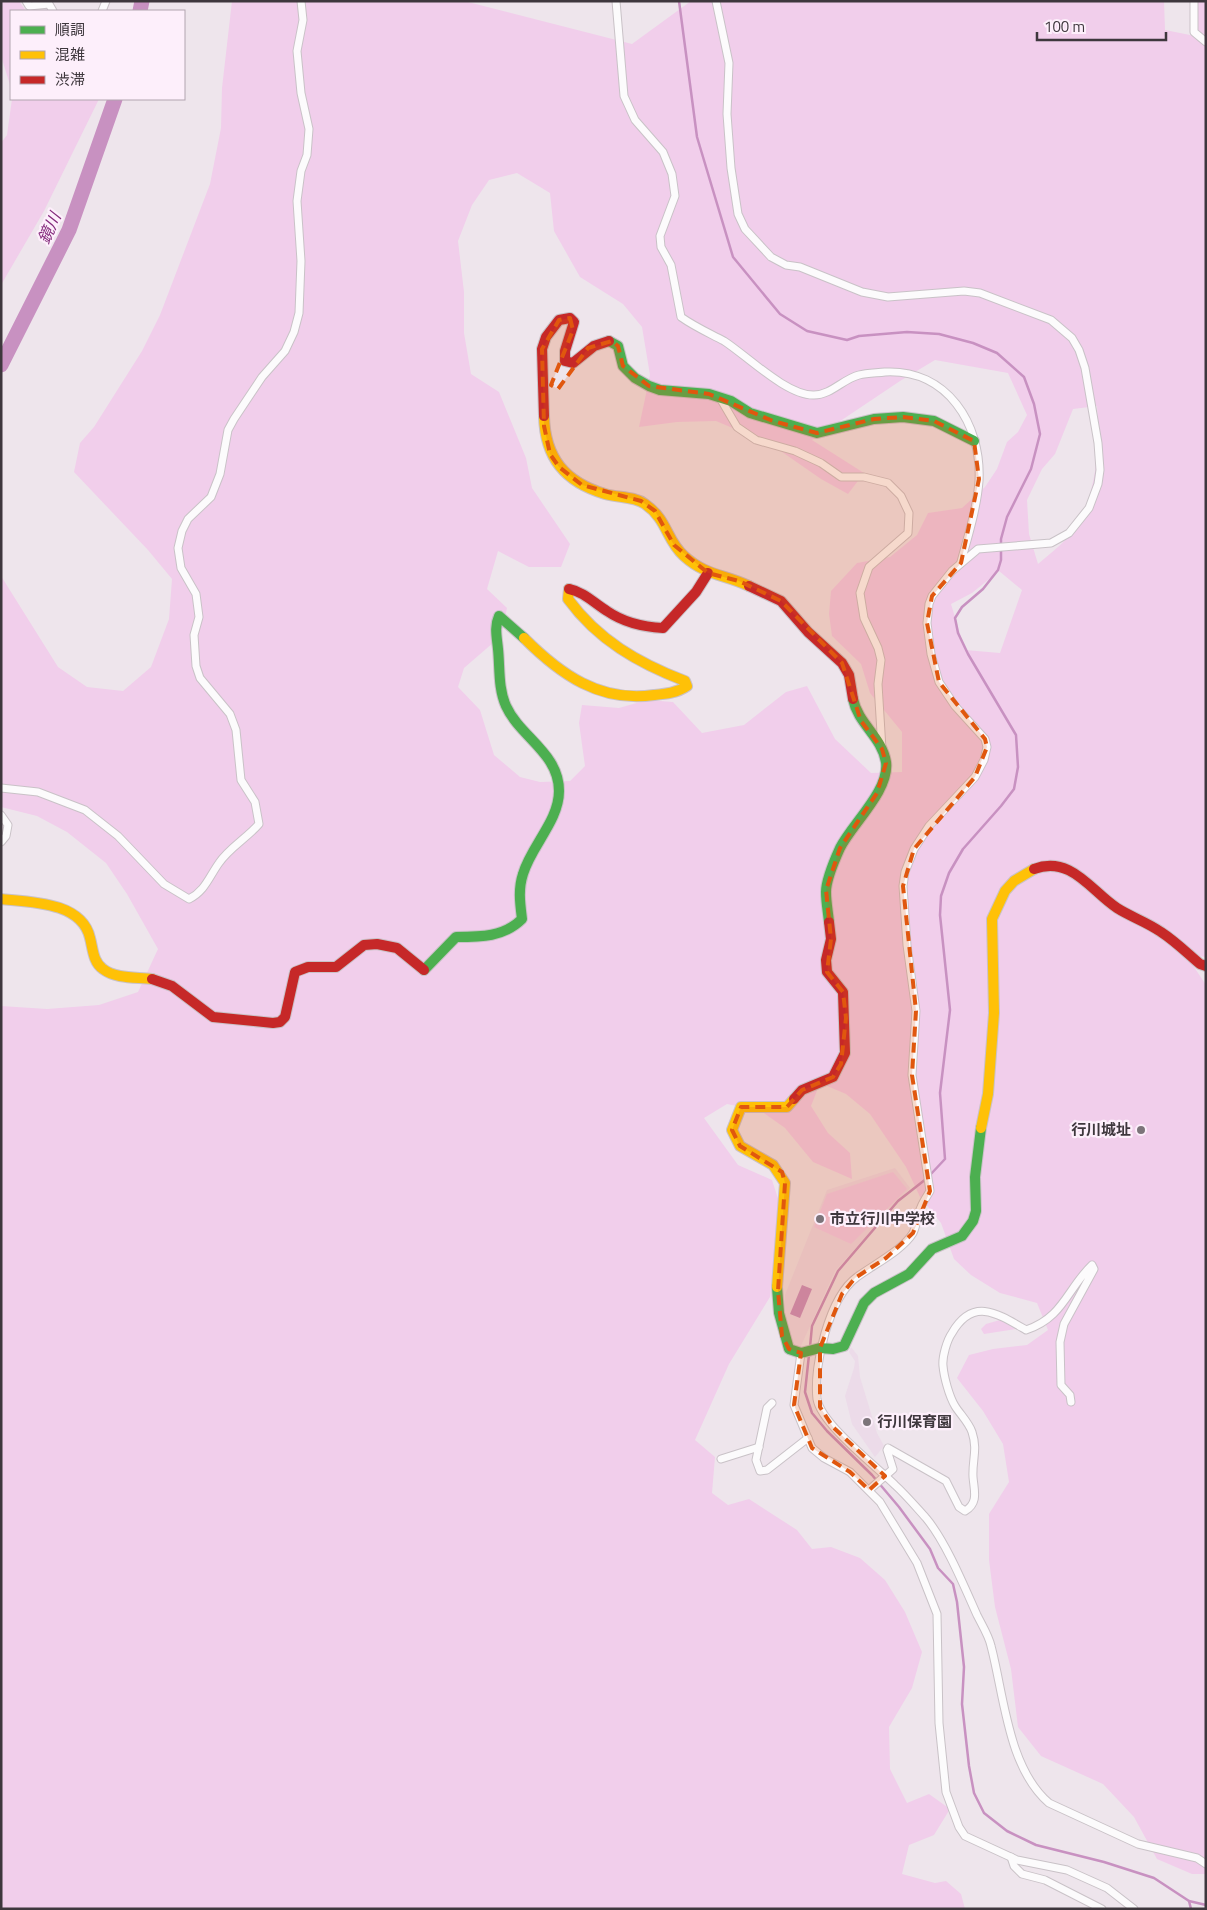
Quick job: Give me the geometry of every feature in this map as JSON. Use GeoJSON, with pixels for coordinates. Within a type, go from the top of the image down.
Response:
{"type":"FeatureCollection","features":[{"type":"Feature","properties":{"kind":"street"},"geometry":{"type":"LineString","coordinates":[[26,1],[29,6],[49,4],[52,10]]}},
{"type":"Feature","properties":{"kind":"street"},"geometry":{"type":"LineString","coordinates":[[1,788],[38,792],[85,810],[118,836],[164,884],[189,899],[198,895],[213,876],[219,863],[259,824],[255,802],[241,780],[236,730],[230,714],[200,678],[196,666],[194,635],[199,617],[196,594],[181,568],[178,548],[182,531],[188,519],[211,497],[220,474],[228,430],[262,377],[285,350],[294,332],[299,313],[300,261],[297,201],[301,171],[307,155],[309,130],[301,93],[297,51],[303,20],[301,1]]}},
{"type":"Feature","properties":{"kind":"street"},"geometry":{"type":"LineString","coordinates":[[616,1],[624,96],[635,120],[663,152],[672,174],[675,196],[660,236],[661,247],[671,265],[681,317],[693,326],[724,342],[767,375],[814,396],[825,393],[858,375],[900,373],[927,378],[942,387],[959,408],[972,429],[979,479],[976,504],[961,563]]}},
{"type":"Feature","properties":{"kind":"street"},"geometry":{"type":"LineString","coordinates":[[716,1],[729,63],[727,114],[731,168],[738,214],[745,229],[771,257],[786,265],[800,267],[862,292],[888,297],[964,291],[996,298],[1051,320],[1072,338],[1079,350],[1085,368],[1098,443],[1100,470],[1098,484],[1089,508],[1069,533],[1051,543],[978,549],[961,563],[932,596],[929,604],[927,624],[931,654],[939,682],[955,706],[985,739],[987,747],[984,760],[975,777],[929,826],[914,849],[905,872],[903,886],[907,945],[916,1011],[912,1074],[930,1191],[921,1207],[913,1233],[886,1258],[855,1278],[842,1294],[831,1316],[820,1348],[817,1399],[834,1428],[885,1476],[928,1521],[962,1582],[991,1645],[1011,1735],[1028,1777],[1039,1794],[1049,1803],[1131,1842],[1197,1858],[1206,1864]]}},
{"type":"Feature","properties":{"kind":"street"},"geometry":{"type":"LineString","coordinates":[[1194,1],[1192,9],[1194,32],[1206,42]]}},
{"type":"Feature","properties":{"kind":"street"},"geometry":{"type":"LineString","coordinates":[[882,749],[871,730],[861,721],[854,703],[849,675],[842,663],[808,632],[781,602],[739,581],[708,573],[684,556],[674,545],[664,522],[655,511],[641,501],[605,494],[582,485],[559,467],[550,454],[544,426],[541,372],[542,349],[546,337],[559,320],[570,318],[574,322],[564,354],[565,361],[573,363],[588,348],[598,343],[612,341],[618,346],[624,366],[635,378],[660,390],[708,394],[731,401],[750,413],[817,433],[874,419],[903,416],[934,421],[974,441]]}},
{"type":"Feature","properties":{"kind":"street"},"geometry":{"type":"LineString","coordinates":[[720,398],[737,427],[746,435],[756,440],[795,451],[820,462],[842,477],[864,478],[888,483],[901,496],[910,513],[908,533],[869,567],[860,593],[864,618],[878,648],[881,660],[878,684],[882,749],[886,763],[884,778],[858,823],[840,848],[826,890],[831,939],[826,960],[827,972],[843,992],[846,1018],[845,1053],[842,1064],[833,1078],[802,1090],[787,1107],[768,1109],[751,1105],[741,1107],[732,1130],[740,1146],[763,1157],[782,1172],[785,1183],[778,1291],[782,1336],[789,1349],[800,1352],[844,1346],[864,1303],[874,1293],[909,1274],[932,1249],[962,1236],[973,1221],[976,1212],[977,1152],[988,1094],[994,1013],[992,919],[995,906],[1006,888],[1035,868],[1056,866],[1067,868],[1083,877],[1116,908],[1164,934],[1200,964],[1206,966]]}},
{"type":"Feature","properties":{"kind":"street"},"geometry":{"type":"LineString","coordinates":[[1,899],[51,906],[76,916],[86,925],[94,958],[107,973],[157,980],[174,987],[202,1010],[221,1019],[242,1019],[272,1023],[282,1021],[287,1016],[289,995],[295,972],[308,967],[336,967],[364,945],[378,944],[397,948],[424,970],[456,937],[499,935],[515,927],[522,920],[520,885],[534,848],[560,794],[558,779],[551,764],[506,706],[502,692],[498,654],[496,622],[500,616],[513,626],[554,667],[592,690],[635,697],[665,694],[684,689],[687,686],[685,681],[660,672],[592,630],[568,598],[569,589],[578,590],[612,614],[652,628],[663,628],[696,592],[708,573]]}},
{"type":"Feature","properties":{"kind":"street"},"geometry":{"type":"LineString","coordinates":[[1,815],[8,825],[6,836],[1,842]]}},
{"type":"Feature","properties":{"kind":"street"},"geometry":{"type":"LineString","coordinates":[[870,1490],[893,1466],[888,1448],[946,1481],[959,1507],[966,1511],[971,1508],[976,1496],[973,1475],[976,1451],[972,1430],[954,1403],[943,1365],[949,1337],[960,1318],[980,1311],[989,1312],[1026,1330],[1039,1326],[1054,1315],[1084,1273],[1092,1265],[1094,1269],[1064,1324],[1060,1342],[1062,1385],[1070,1395],[1071,1402]]}},
{"type":"Feature","properties":{"kind":"street"},"geometry":{"type":"LineString","coordinates":[[800,1352],[794,1405],[808,1438],[816,1453],[850,1472],[870,1490],[890,1514],[918,1563],[937,1614],[940,1731],[946,1792],[959,1827],[965,1836],[1011,1857],[1038,1866],[1067,1870],[1107,1888],[1134,1909]]}},
{"type":"Feature","properties":{"kind":"street"},"geometry":{"type":"LineString","coordinates":[[772,1403],[767,1408],[756,1460],[760,1471],[767,1470],[808,1438]]}},
{"type":"Feature","properties":{"kind":"street"},"geometry":{"type":"LineString","coordinates":[[721,1459],[759,1447]]}},
{"type":"Feature","properties":{"kind":"street"},"geometry":{"type":"LineString","coordinates":[[1011,1857],[1014,1866],[1022,1874],[1045,1880],[1102,1909]]}},
{"type":"Feature","properties":{"kind":"highlighted area"},"geometry":{"type":"Polygon","coordinates":[[[570,318],[573,330],[551,385],[558,389],[588,348],[612,341],[618,346],[623,366],[649,386],[709,394],[773,421],[817,433],[874,419],[903,417],[934,421],[974,441],[979,479],[961,563],[932,596],[927,623],[939,682],[985,739],[987,747],[975,777],[914,849],[903,886],[916,1011],[912,1075],[930,1191],[913,1233],[886,1258],[855,1278],[842,1294],[820,1348],[820,1407],[833,1427],[885,1476],[869,1490],[850,1472],[812,1448],[794,1405],[801,1353],[789,1349],[782,1336],[778,1291],[785,1183],[782,1172],[740,1146],[732,1130],[741,1107],[787,1107],[802,1090],[833,1077],[841,1064],[846,1018],[843,992],[827,972],[831,939],[826,890],[840,848],[877,793],[886,763],[882,749],[861,721],[842,663],[781,601],[739,581],[708,573],[674,545],[655,511],[641,501],[582,485],[559,467],[550,454],[544,426],[542,349],[559,320],[570,318]]]}},
{"type":"Feature","properties":{"kind":"shaded area"},"geometry":{"type":"Polygon","coordinates":[[[1,1],[19,1],[25,10],[10,10],[10,85],[1,56],[1,1]]]}},
{"type":"Feature","properties":{"kind":"shaded area"},"geometry":{"type":"Polygon","coordinates":[[[232,1],[464,1],[632,44],[691,1],[1164,1],[1165,30],[1195,36],[1195,1],[1206,1],[1206,957],[1186,955],[1206,985],[1206,1874],[1192,1874],[1157,1859],[1134,1817],[1103,1784],[1041,1756],[1018,1727],[1011,1669],[995,1607],[989,1560],[989,1514],[1009,1482],[1003,1444],[983,1411],[957,1378],[969,1355],[993,1349],[1027,1345],[1048,1330],[1037,1303],[1000,1293],[971,1275],[954,1259],[941,1223],[920,1197],[906,1167],[870,1114],[846,1094],[820,1083],[811,1106],[828,1133],[850,1153],[852,1179],[813,1162],[785,1128],[761,1111],[727,1104],[704,1118],[738,1165],[772,1180],[783,1214],[775,1247],[770,1297],[729,1364],[695,1440],[715,1457],[712,1493],[728,1505],[749,1499],[797,1530],[812,1549],[831,1547],[860,1558],[885,1580],[905,1612],[922,1652],[912,1688],[889,1727],[890,1769],[907,1803],[929,1794],[950,1809],[934,1835],[909,1845],[902,1874],[935,1883],[946,1881],[961,1894],[965,1909],[1,1909],[1,1006],[47,1009],[99,1005],[138,992],[158,949],[127,894],[106,863],[67,832],[37,816],[1,807],[1,576],[58,667],[87,687],[123,691],[151,667],[169,619],[172,579],[148,550],[74,472],[80,443],[94,427],[142,351],[160,315],[210,184],[221,128],[222,88],[232,1]],[[517,173],[489,180],[472,205],[458,241],[464,292],[464,333],[471,374],[499,392],[526,458],[532,488],[570,544],[561,567],[529,567],[498,551],[487,589],[507,608],[501,636],[464,668],[458,687],[480,710],[494,755],[520,777],[540,782],[570,781],[585,766],[579,723],[582,705],[619,708],[647,700],[673,702],[702,733],[744,725],[786,692],[807,686],[835,739],[871,773],[902,772],[902,732],[870,693],[861,664],[832,636],[829,614],[831,591],[857,563],[890,557],[917,535],[928,513],[962,508],[985,487],[997,469],[1007,442],[1018,432],[1027,415],[1008,373],[935,360],[812,440],[864,473],[848,494],[821,479],[772,445],[716,421],[677,422],[639,427],[650,375],[642,327],[623,304],[580,277],[554,231],[550,193],[517,173]],[[1097,406],[1073,409],[1055,454],[1042,469],[1027,500],[1029,534],[1038,564],[1064,542],[1077,525],[1090,493],[1097,458],[1097,406]],[[999,571],[972,593],[951,604],[965,650],[1000,653],[1022,590],[999,571]]]}},
{"type":"Feature","properties":{"kind":"shaded area"},"geometry":{"type":"Polygon","coordinates":[[[12,100],[99,100],[44,211],[1,285],[1,143],[7,135],[12,100]]]}},
{"type":"Feature","properties":{"kind":"shaded area"},"geometry":{"type":"Polygon","coordinates":[[[895,1168],[910,1188],[835,1271],[800,1348],[791,1347],[784,1331],[785,1295],[827,1190],[895,1168]]]}},
{"type":"Feature","properties":{"kind":"shaded area"},"geometry":{"type":"Polygon","coordinates":[[[893,1172],[907,1189],[851,1244],[814,1227],[827,1194],[893,1172]]]}},
{"type":"Feature","properties":{"kind":"shaded area"},"geometry":{"type":"Polygon","coordinates":[[[802,1285],[812,1289],[800,1318],[790,1314],[802,1285]]]}},
{"type":"Feature","properties":{"kind":"shaded area"},"geometry":{"type":"Polygon","coordinates":[[[1000,1320],[1016,1329],[984,1334],[981,1329],[986,1324],[1000,1320]]]}},
{"type":"Feature","properties":{"kind":"shaded area"},"geometry":{"type":"Polygon","coordinates":[[[851,1347],[858,1356],[860,1377],[877,1433],[884,1446],[875,1457],[852,1424],[845,1396],[855,1361],[849,1352],[851,1347]]]}},
{"type":"Feature","properties":{"kind":"waterway","name":"鏡川"},"geometry":{"type":"LineString","coordinates":[[140,10],[142,1]]}},
{"type":"Feature","properties":{"kind":"waterway"},"geometry":{"type":"LineString","coordinates":[[679,1],[697,137],[733,257],[780,314],[807,331],[847,340],[859,336],[907,332],[939,334],[973,343],[997,353],[1024,377],[1034,404],[1040,434],[1031,469],[1007,517],[1001,539],[1001,560],[998,570],[983,589],[962,607],[955,618],[958,633],[968,654],[1016,735],[1018,767],[1014,789],[963,849],[949,873],[941,896],[940,915],[950,1010],[940,1093],[945,1159],[930,1175]]}},
{"type":"Feature","properties":{"kind":"waterway","name":"鏡川"},"geometry":{"type":"LineString","coordinates":[[1,365],[69,230],[115,100]]}},
{"type":"Feature","properties":{"kind":"waterway"},"geometry":{"type":"LineString","coordinates":[[810,1347],[812,1326],[838,1271],[898,1201],[926,1179]]}},
{"type":"Feature","properties":{"kind":"waterway"},"geometry":{"type":"LineString","coordinates":[[809,1355],[805,1392],[812,1413],[827,1431],[872,1475],[899,1507],[930,1549],[938,1568],[953,1584],[957,1602],[964,1667],[962,1704],[969,1766],[974,1793],[984,1813],[1007,1831],[1036,1845],[1104,1862],[1154,1878],[1189,1901],[1206,1905]]}},
{"type":"Feature","properties":{"kind":"waterway"},"geometry":{"type":"LineString","coordinates":[[1189,1901],[1191,1909]]}},
{"type":"Feature","properties":{"kind":"traffic: fast"},"geometry":{"type":"LineString","coordinates":[[609,341],[618,346],[623,366],[635,378],[660,390],[709,394],[731,401],[750,413],[817,433],[874,419],[903,417],[934,421],[974,441]]}},
{"type":"Feature","properties":{"kind":"traffic: fast"},"geometry":{"type":"LineString","coordinates":[[424,970],[456,937],[500,933],[522,919],[520,902],[521,880],[532,853],[550,823],[558,802],[559,791],[553,766],[512,717],[503,699],[500,685],[496,632],[499,616],[524,638]]}},
{"type":"Feature","properties":{"kind":"traffic: fast"},"geometry":{"type":"LineString","coordinates":[[829,922],[826,892],[833,864],[840,848],[876,795],[886,773],[884,753],[860,716],[853,699]]}},
{"type":"Feature","properties":{"kind":"traffic: fast"},"geometry":{"type":"LineString","coordinates":[[777,1287],[779,1313],[789,1349],[801,1353],[820,1348],[833,1349],[844,1346],[864,1303],[874,1293],[909,1274],[932,1249],[962,1236],[973,1221],[976,1211],[975,1177],[981,1128]]}},
{"type":"Feature","properties":{"kind":"traffic: slow"},"geometry":{"type":"LineString","coordinates":[[544,416],[548,444],[553,456],[568,475],[579,483],[605,494],[641,501],[653,510],[663,523],[678,550],[692,563],[749,586]]}},
{"type":"Feature","properties":{"kind":"traffic: slow"},"geometry":{"type":"LineString","coordinates":[[524,638],[567,674],[599,690],[616,695],[658,695],[671,693],[687,686],[685,681],[651,666],[620,649],[592,627],[568,599],[569,589]]}},
{"type":"Feature","properties":{"kind":"traffic: slow"},"geometry":{"type":"LineString","coordinates":[[981,1128],[988,1094],[994,1013],[992,919],[1005,891],[1014,881],[1034,869]]}},
{"type":"Feature","properties":{"kind":"traffic: slow"},"geometry":{"type":"LineString","coordinates":[[1,899],[40,903],[66,911],[77,917],[85,926],[95,959],[103,969],[120,976],[152,979]]}},
{"type":"Feature","properties":{"kind":"traffic: slow"},"geometry":{"type":"LineString","coordinates":[[777,1287],[785,1183],[773,1165],[740,1146],[732,1130],[741,1107],[787,1107],[794,1099]]}},
{"type":"Feature","properties":{"kind":"traffic: jam"},"geometry":{"type":"LineString","coordinates":[[544,416],[542,349],[546,337],[559,320],[570,318],[574,322],[565,351],[565,361],[573,363],[594,346],[609,341]]}},
{"type":"Feature","properties":{"kind":"traffic: jam"},"geometry":{"type":"LineString","coordinates":[[569,589],[584,595],[626,621],[663,628],[696,592],[708,573]]}},
{"type":"Feature","properties":{"kind":"traffic: jam"},"geometry":{"type":"LineString","coordinates":[[749,586],[781,601],[808,632],[842,663],[849,675],[853,699]]}},
{"type":"Feature","properties":{"kind":"traffic: jam"},"geometry":{"type":"LineString","coordinates":[[1034,869],[1047,866],[1059,867],[1070,871],[1089,884],[1117,908],[1156,928],[1200,964],[1206,966]]}},
{"type":"Feature","properties":{"kind":"traffic: jam"},"geometry":{"type":"LineString","coordinates":[[794,1099],[802,1090],[833,1077],[845,1053],[843,992],[827,972],[826,960],[831,939],[829,922]]}},
{"type":"Feature","properties":{"kind":"traffic: jam"},"geometry":{"type":"LineString","coordinates":[[152,979],[172,986],[213,1017],[273,1023],[280,1022],[285,1017],[295,972],[308,967],[336,967],[364,945],[377,944],[397,948],[424,970]]}},
{"type":"Feature","properties":{"kind":"place","name":"行川城址"},"geometry":{"type":"Point","coordinates":[1141,1130]}},
{"type":"Feature","properties":{"kind":"place","name":"市立行川中学校"},"geometry":{"type":"Point","coordinates":[820,1219]}},
{"type":"Feature","properties":{"kind":"place","name":"行川保育園"},"geometry":{"type":"Point","coordinates":[867,1422]}}]}
